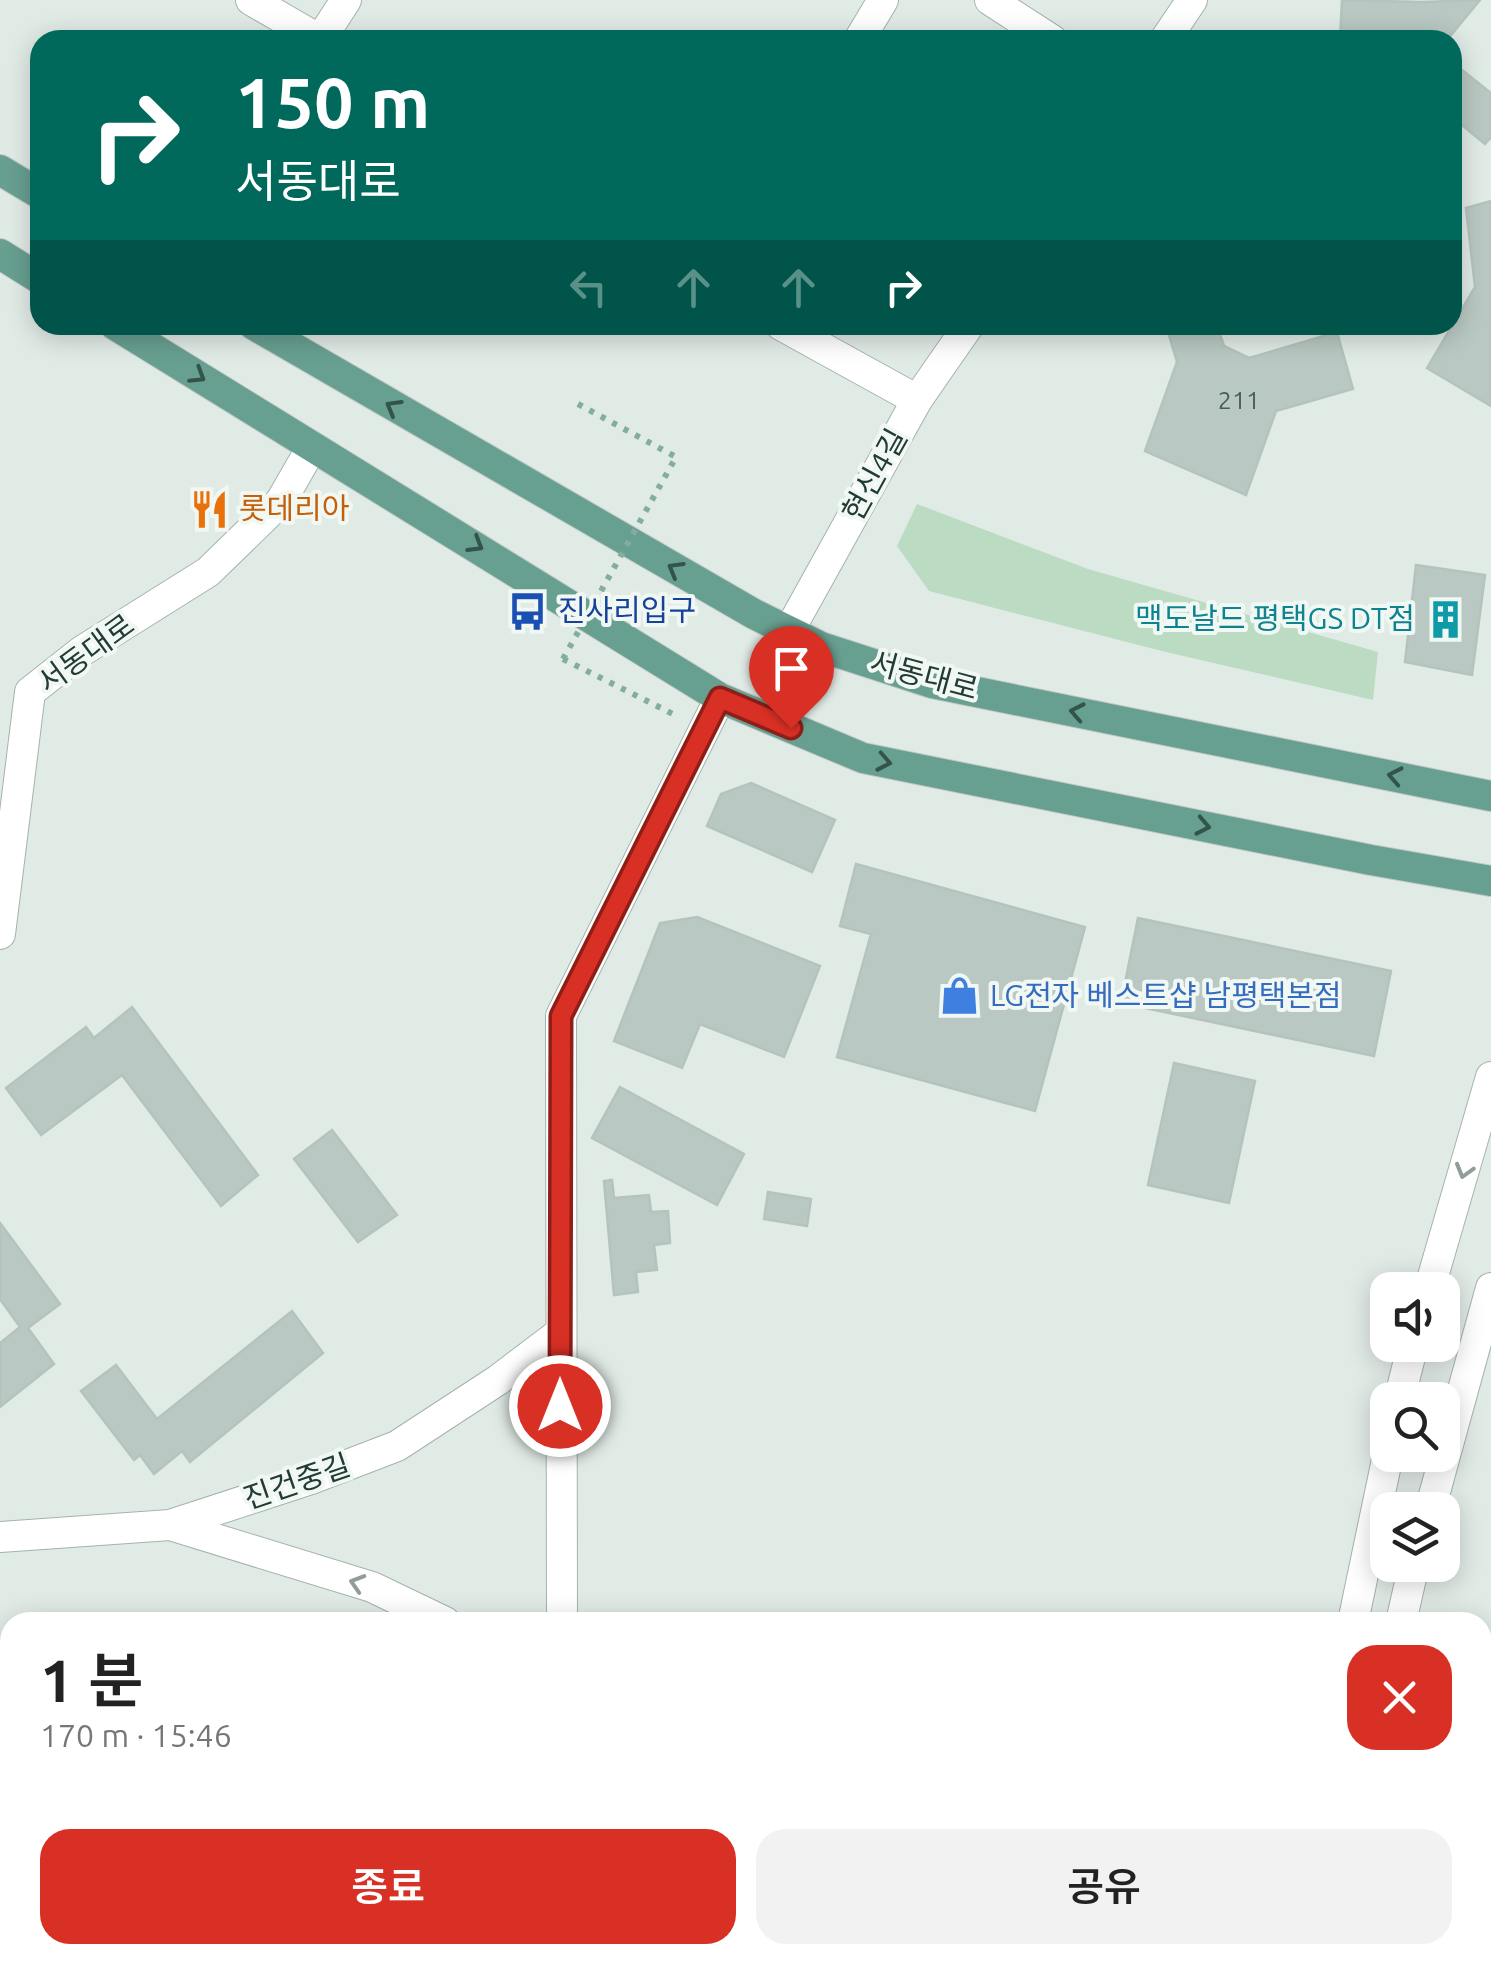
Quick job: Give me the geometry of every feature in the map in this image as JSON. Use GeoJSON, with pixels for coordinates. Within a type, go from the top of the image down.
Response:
{"type":"FeatureCollection","features":[{"type":"Feature","properties":{"kind":"main road"},"geometry":{"type":"LineString","coordinates":[[0,170],[30,188]]}},
{"type":"Feature","properties":{"kind":"main road"},"geometry":{"type":"LineString","coordinates":[[0,254],[30,272]]}},
{"type":"Feature","properties":{"kind":"main road"},"geometry":{"type":"LineString","coordinates":[[131,335],[720,698],[863,758],[1491,881]]}},
{"type":"Feature","properties":{"kind":"main road","name":"서동대로"},"geometry":{"type":"LineString","coordinates":[[271,335],[737,605],[821,646],[932,683],[1491,796]]}},
{"type":"Feature","properties":{"kind":"street"},"geometry":{"type":"LineString","coordinates":[[250,0],[302,30]]}},
{"type":"Feature","properties":{"kind":"street"},"geometry":{"type":"LineString","coordinates":[[326,30],[346,0]]}},
{"type":"Feature","properties":{"kind":"street"},"geometry":{"type":"LineString","coordinates":[[865,30],[883,0]]}},
{"type":"Feature","properties":{"kind":"street"},"geometry":{"type":"LineString","coordinates":[[990,0],[1036,30]]}},
{"type":"Feature","properties":{"kind":"street"},"geometry":{"type":"LineString","coordinates":[[1172,30],[1192,0]]}},
{"type":"Feature","properties":{"kind":"street"},"geometry":{"type":"LineString","coordinates":[[799,335],[917,400]]}},
{"type":"Feature","properties":{"kind":"street","name":"현신4길"},"geometry":{"type":"LineString","coordinates":[[789,630],[917,400],[963,335]]}},
{"type":"Feature","properties":{"kind":"street","name":"서동대로"},"geometry":{"type":"LineString","coordinates":[[0,934],[30,692],[82,651],[208,572],[281,501],[312,446]]}},
{"type":"Feature","properties":{"kind":"street"},"geometry":{"type":"LineString","coordinates":[[562,1612],[561,1016],[720,698]]}},
{"type":"Feature","properties":{"kind":"street"},"geometry":{"type":"LineString","coordinates":[[1434,1272],[1491,1078]]}},
{"type":"Feature","properties":{"kind":"street"},"geometry":{"type":"LineString","coordinates":[[1435,1492],[1491,1288]]}},
{"type":"Feature","properties":{"kind":"street","name":"진건중길"},"geometry":{"type":"LineString","coordinates":[[0,1537],[170,1525],[311,1478],[397,1446],[498,1380],[560,1333]]}},
{"type":"Feature","properties":{"kind":"street"},"geometry":{"type":"LineString","coordinates":[[1356,1612],[1385,1472]]}},
{"type":"Feature","properties":{"kind":"street"},"geometry":{"type":"LineString","coordinates":[[170,1525],[372,1588],[424,1612]]}},
{"type":"Feature","properties":{"kind":"street"},"geometry":{"type":"LineString","coordinates":[[1403,1612],[1410,1582]]}},
{"type":"Feature","properties":{"kind":"path"},"geometry":{"type":"LineString","coordinates":[[578,404],[676,457],[563,659],[673,714]]}},
{"type":"Feature","properties":{"kind":"green space"},"geometry":{"type":"Polygon","coordinates":[[[917,504],[1088,569],[1378,652],[1373,700],[929,591],[897,546],[917,504]]]}},
{"type":"Feature","properties":{"kind":"building"},"geometry":{"type":"Polygon","coordinates":[[[1342,0],[1480,0],[1455,30],[1340,30],[1342,0]]]}},
{"type":"Feature","properties":{"kind":"building"},"geometry":{"type":"Polygon","coordinates":[[[1462,70],[1491,93],[1491,137],[1485,144],[1462,125],[1462,70]]]}},
{"type":"Feature","properties":{"kind":"building"},"geometry":{"type":"Polygon","coordinates":[[[1491,201],[1491,406],[1427,368],[1447,335],[1462,335],[1462,309],[1475,287],[1466,208],[1491,201]]]}},
{"type":"Feature","properties":{"kind":"building"},"geometry":{"type":"Polygon","coordinates":[[[1169,335],[1220,335],[1224,346],[1249,358],[1338,335],[1353,389],[1276,411],[1246,495],[1145,451],[1177,362],[1169,335]]]}},
{"type":"Feature","properties":{"kind":"building","name":"맥도날드 평택GS DT점"},"geometry":{"type":"Polygon","coordinates":[[[1416,565],[1485,575],[1472,675],[1405,662],[1416,565]]]}},
{"type":"Feature","properties":{"kind":"building"},"geometry":{"type":"Polygon","coordinates":[[[751,783],[835,820],[812,872],[707,826],[721,794],[751,783]]]}},
{"type":"Feature","properties":{"kind":"building","name":"LG전자 베스트샵 남평택본점"},"geometry":{"type":"Polygon","coordinates":[[[856,864],[1085,927],[1035,1111],[837,1057],[871,934],[840,926],[856,864]]]}},
{"type":"Feature","properties":{"kind":"building"},"geometry":{"type":"Polygon","coordinates":[[[697,917],[820,966],[784,1057],[700,1024],[682,1068],[614,1041],[660,923],[697,917]]]}},
{"type":"Feature","properties":{"kind":"building"},"geometry":{"type":"Polygon","coordinates":[[[1138,918],[1391,971],[1374,1056],[1121,1003],[1138,918]]]}},
{"type":"Feature","properties":{"kind":"building"},"geometry":{"type":"Polygon","coordinates":[[[132,1007],[258,1175],[221,1206],[122,1075],[41,1135],[6,1088],[86,1027],[94,1038],[132,1007]]]}},
{"type":"Feature","properties":{"kind":"building"},"geometry":{"type":"Polygon","coordinates":[[[1174,1063],[1255,1081],[1229,1203],[1148,1185],[1174,1063]]]}},
{"type":"Feature","properties":{"kind":"building"},"geometry":{"type":"Polygon","coordinates":[[[620,1087],[744,1154],[717,1205],[592,1138],[620,1087]]]}},
{"type":"Feature","properties":{"kind":"building"},"geometry":{"type":"Polygon","coordinates":[[[332,1130],[397,1215],[358,1242],[294,1159],[332,1130]]]}},
{"type":"Feature","properties":{"kind":"building"},"geometry":{"type":"Polygon","coordinates":[[[612,1180],[614,1198],[649,1195],[651,1212],[668,1211],[670,1243],[654,1245],[657,1270],[636,1272],[638,1292],[614,1295],[604,1181],[612,1180]]]}},
{"type":"Feature","properties":{"kind":"building"},"geometry":{"type":"Polygon","coordinates":[[[768,1192],[811,1199],[807,1226],[764,1219],[768,1192]]]}},
{"type":"Feature","properties":{"kind":"building"},"geometry":{"type":"Polygon","coordinates":[[[0,1223],[60,1304],[28,1328],[54,1364],[0,1407],[0,1343],[20,1327],[0,1299],[0,1223]]]}},
{"type":"Feature","properties":{"kind":"building"},"geometry":{"type":"Polygon","coordinates":[[[292,1311],[323,1353],[190,1462],[182,1451],[154,1474],[140,1455],[134,1460],[81,1391],[116,1365],[157,1419],[292,1311]]]}},
{"type":"Feature","properties":{"kind":"place","name":"롯데리아"},"geometry":{"type":"Point","coordinates":[209,509]}},
{"type":"Feature","properties":{"kind":"place","name":"진사리입구"},"geometry":{"type":"Point","coordinates":[528,611]}},
{"type":"Feature","properties":{"kind":"place","name":"맥도날드 평택GS DT점"},"geometry":{"type":"Point","coordinates":[1445,619]}},
{"type":"Feature","properties":{"kind":"place","name":"LG전자 베스트샵 남평택본점"},"geometry":{"type":"Point","coordinates":[960,996]}},
{"type":"Feature","properties":{"kind":"route"},"geometry":{"type":"LineString","coordinates":[[560,1406],[561,1016],[720,698],[791,728]]}}]}
